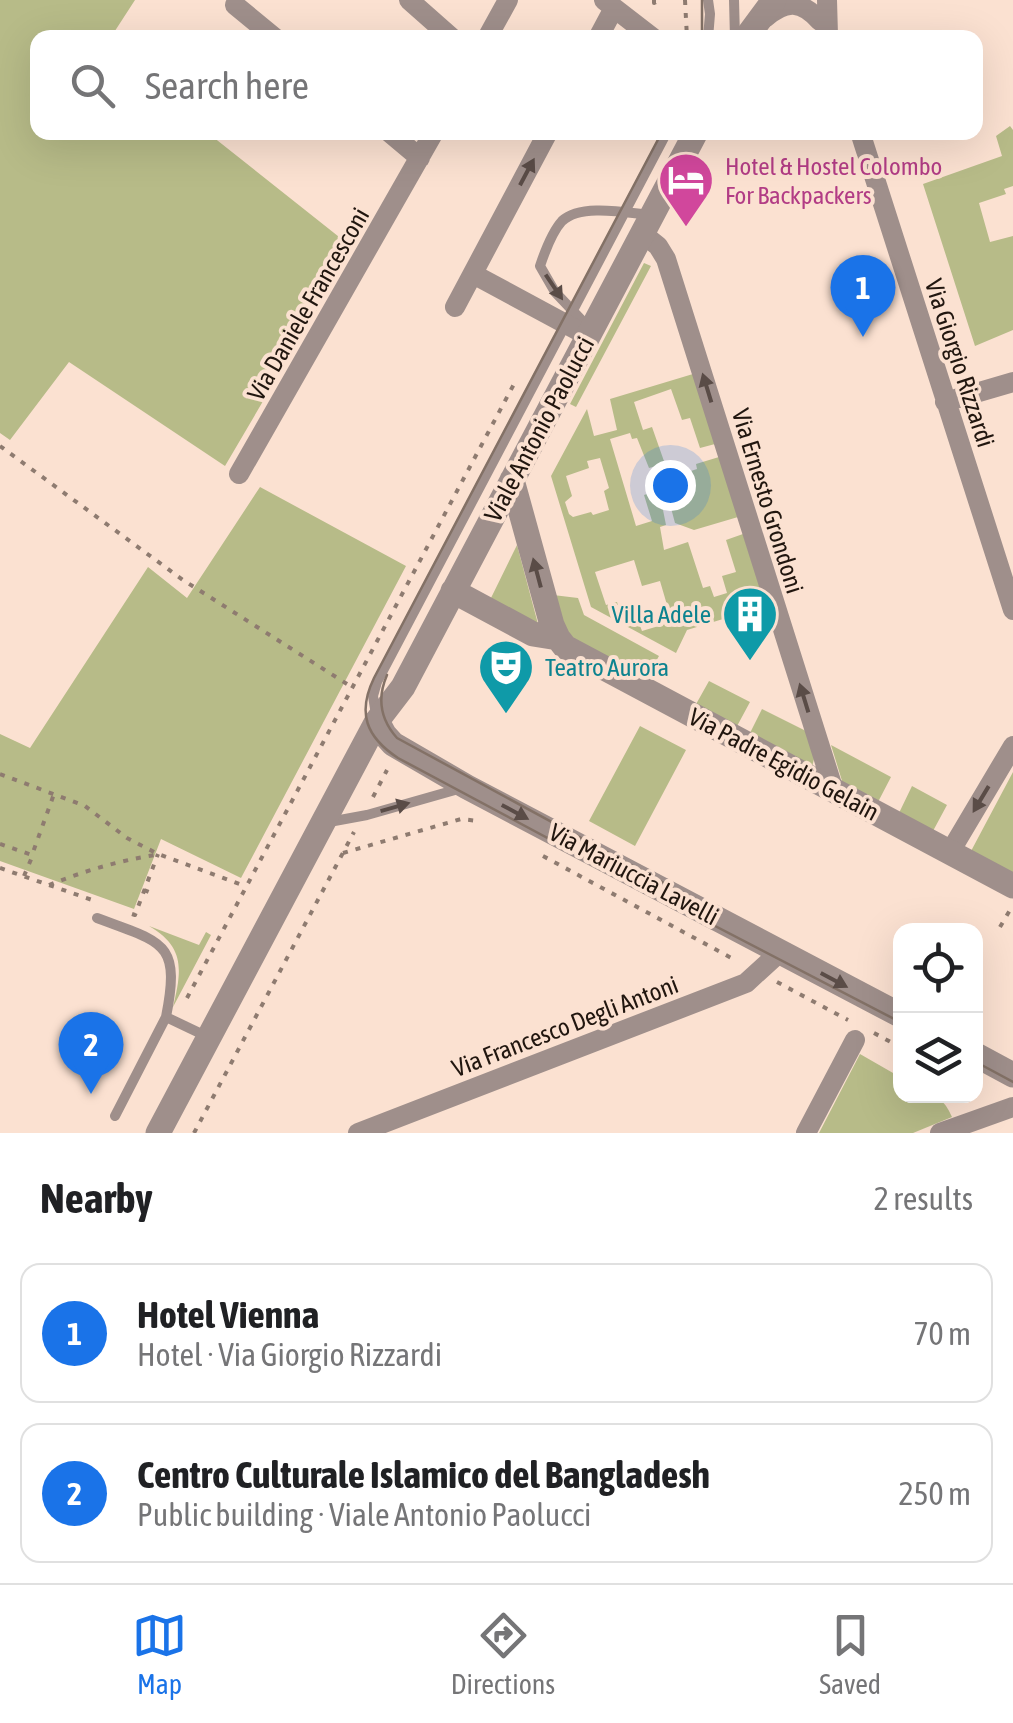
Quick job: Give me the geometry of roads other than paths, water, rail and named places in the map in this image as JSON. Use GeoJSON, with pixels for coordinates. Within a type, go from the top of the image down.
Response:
{"type":"FeatureCollection","features":[{"type":"Feature","properties":{"kind":"street"},"geometry":{"type":"LineString","coordinates":[[408,0],[443,30]]}},
{"type":"Feature","properties":{"kind":"street"},"geometry":{"type":"LineString","coordinates":[[491,30],[508,0]]}},
{"type":"Feature","properties":{"kind":"street"},"geometry":{"type":"LineString","coordinates":[[748,30],[756,0]]}},
{"type":"Feature","properties":{"kind":"street"},"geometry":{"type":"LineString","coordinates":[[752,30],[774,0]]}},
{"type":"Feature","properties":{"kind":"street"},"geometry":{"type":"LineString","coordinates":[[810,0],[825,30]]}},
{"type":"Feature","properties":{"kind":"street"},"geometry":{"type":"LineString","coordinates":[[825,30],[827,0]]}},
{"type":"Feature","properties":{"kind":"street"},"geometry":{"type":"LineString","coordinates":[[235,4],[266,30]]}},
{"type":"Feature","properties":{"kind":"street"},"geometry":{"type":"LineString","coordinates":[[601,30],[609,4],[643,30]]}},
{"type":"Feature","properties":{"kind":"street"},"geometry":{"type":"LineString","coordinates":[[753,30],[782,6],[804,6],[824,30]]}},
{"type":"Feature","properties":{"kind":"street"},"geometry":{"type":"LineString","coordinates":[[399,140],[420,158]]}},
{"type":"Feature","properties":{"kind":"street","name":"Via Daniele Francesconi"},"geometry":{"type":"LineString","coordinates":[[239,474],[430,140]]}},
{"type":"Feature","properties":{"kind":"street"},"geometry":{"type":"LineString","coordinates":[[455,307],[544,140]]}},
{"type":"Feature","properties":{"kind":"street","name":"Viale Antonio Paolucci"},"geometry":{"type":"LineString","coordinates":[[158,1133],[377,721],[403,686],[512,480],[580,325],[648,224],[692,140]]}},
{"type":"Feature","properties":{"kind":"street","name":"Via Giorgio Rizzardi"},"geometry":{"type":"LineString","coordinates":[[863,140],[1013,610]]}},
{"type":"Feature","properties":{"kind":"street","name":"Via Ernesto Grondoni"},"geometry":{"type":"LineString","coordinates":[[648,224],[666,259],[834,791]]}},
{"type":"Feature","properties":{"kind":"street"},"geometry":{"type":"LineString","coordinates":[[473,274],[580,325]]}},
{"type":"Feature","properties":{"kind":"street"},"geometry":{"type":"LineString","coordinates":[[945,402],[1013,382]]}},
{"type":"Feature","properties":{"kind":"street"},"geometry":{"type":"LineString","coordinates":[[512,480],[558,638]]}},
{"type":"Feature","properties":{"kind":"street","name":"Via Padre Egidio Gelain"},"geometry":{"type":"LineString","coordinates":[[453,591],[533,634],[558,638],[580,656],[1013,886]]}},
{"type":"Feature","properties":{"kind":"street","name":"Via Mariuccia Lavelli"},"geometry":{"type":"LineString","coordinates":[[377,721],[393,744],[467,787],[896,1013]]}},
{"type":"Feature","properties":{"kind":"street"},"geometry":{"type":"LineString","coordinates":[[950,852],[1013,746]]}},
{"type":"Feature","properties":{"kind":"street","name":"Via Francesco Degli Antoni"},"geometry":{"type":"LineString","coordinates":[[358,1133],[746,983],[781,951]]}},
{"type":"Feature","properties":{"kind":"street"},"geometry":{"type":"LineString","coordinates":[[806,1133],[857,1030]]}},
{"type":"Feature","properties":{"kind":"street"},"geometry":{"type":"LineString","coordinates":[[983,1059],[1013,1075]]}},
{"type":"Feature","properties":{"kind":"street"},"geometry":{"type":"LineString","coordinates":[[940,1133],[1013,1107]]}},
{"type":"Feature","properties":{"kind":"lane"},"geometry":{"type":"LineString","coordinates":[[708,0],[709,30]]}},
{"type":"Feature","properties":{"kind":"lane"},"geometry":{"type":"LineString","coordinates":[[734,0],[734,30]]}},
{"type":"Feature","properties":{"kind":"lane","name":"Viale Antonio Paolucci"},"geometry":{"type":"LineString","coordinates":[[377,721],[373,696],[377,682],[580,325],[625,212],[663,140]]}},
{"type":"Feature","properties":{"kind":"lane"},"geometry":{"type":"LineString","coordinates":[[580,325],[540,266],[560,224],[568,216],[594,210],[625,212],[648,224]]}},
{"type":"Feature","properties":{"kind":"lane"},"geometry":{"type":"LineString","coordinates":[[323,824],[467,787]]}},
{"type":"Feature","properties":{"kind":"lane"},"geometry":{"type":"LineString","coordinates":[[98,918],[145,936],[166,950],[173,982],[171,1019],[116,1116]]}},
{"type":"Feature","properties":{"kind":"lane"},"geometry":{"type":"LineString","coordinates":[[171,1019],[209,1037]]}},
{"type":"Feature","properties":{"kind":"tram line"},"geometry":{"type":"LineString","coordinates":[[702,0],[702,30]]}},
{"type":"Feature","properties":{"kind":"tram line"},"geometry":{"type":"LineString","coordinates":[[658,140],[374,678],[366,702],[368,723],[378,742],[398,758],[893,1018]]}},
{"type":"Feature","properties":{"kind":"tram line"},"geometry":{"type":"LineString","coordinates":[[387,675],[382,708],[397,738],[675,889]]}},
{"type":"Feature","properties":{"kind":"tram line"},"geometry":{"type":"LineString","coordinates":[[983,1066],[1013,1082]]}},
{"type":"Feature","properties":{"kind":"place","name":"Hotel & Hostel Colombo For Backpackers"},"geometry":{"type":"Point","coordinates":[686,229]}},
{"type":"Feature","properties":{"kind":"place","name":"Hotel Vienna"},"geometry":{"type":"Point","coordinates":[863,337]}},
{"type":"Feature","properties":{"kind":"place","name":"Villa Adele"},"geometry":{"type":"Point","coordinates":[750,663]}},
{"type":"Feature","properties":{"kind":"place","name":"Teatro Aurora"},"geometry":{"type":"Point","coordinates":[506,716]}},
{"type":"Feature","properties":{"kind":"place","name":"Centro Culturale Islamico del Bangladesh"},"geometry":{"type":"Point","coordinates":[91,1094]}}]}
